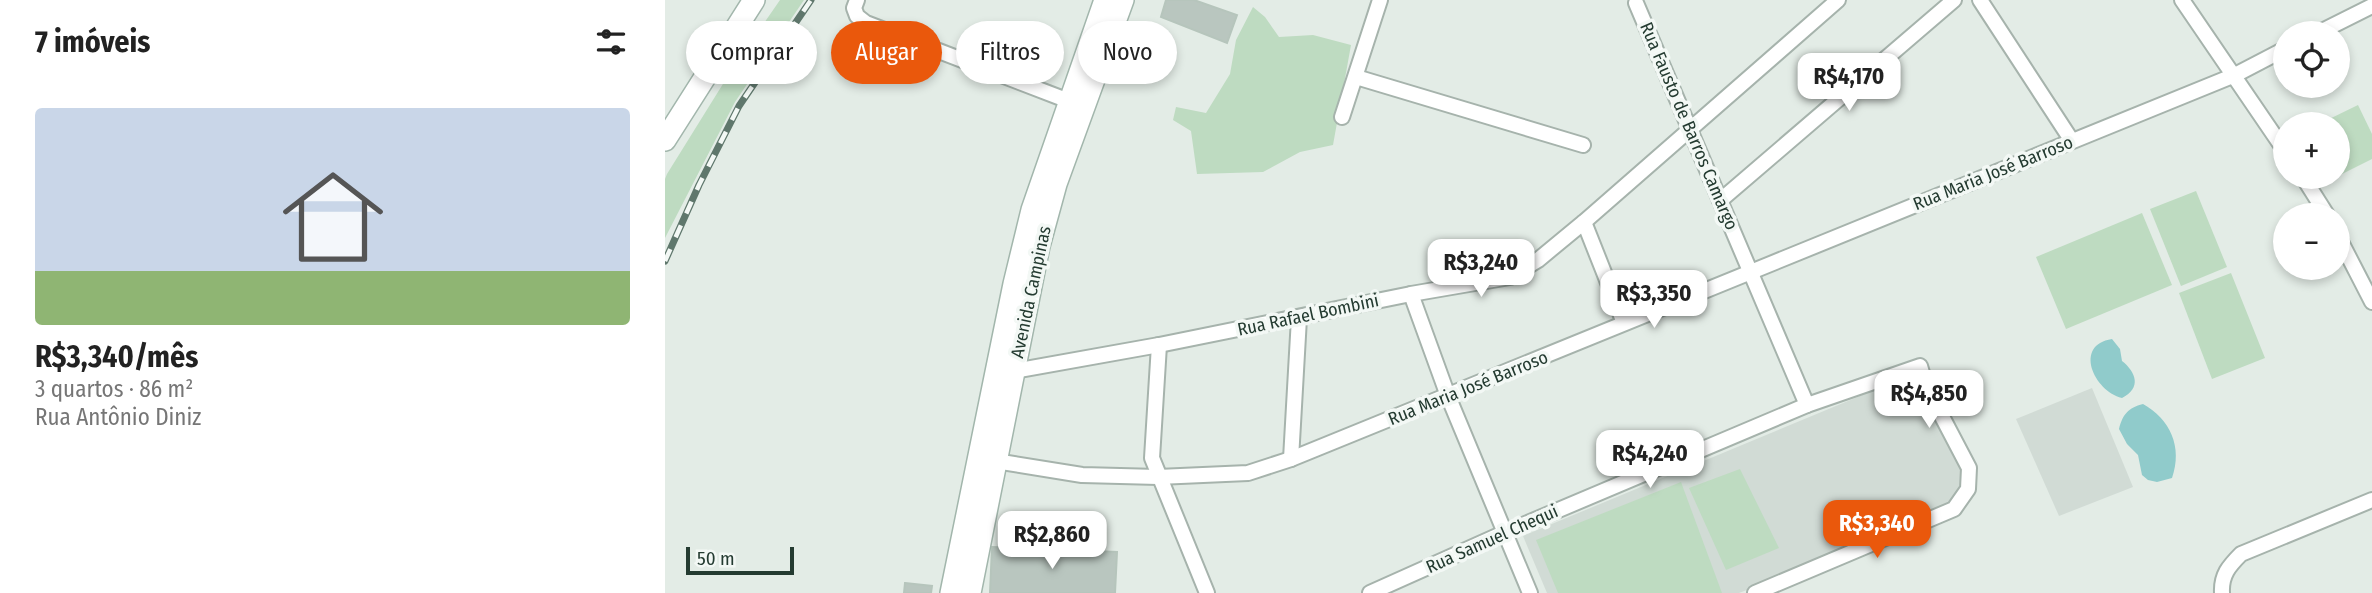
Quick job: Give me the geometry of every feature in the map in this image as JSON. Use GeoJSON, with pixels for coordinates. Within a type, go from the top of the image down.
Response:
{"type":"FeatureCollection","features":[{"type":"Feature","properties":{"kind":"main road"},"geometry":{"type":"LineString","coordinates":[[665,140],[754,0]]}},
{"type":"Feature","properties":{"kind":"main road","name":"Avenida Campinas"},"geometry":{"type":"LineString","coordinates":[[970,593],[988,460],[1029,220],[1105,0]]}},
{"type":"Feature","properties":{"kind":"main road","name":"Avenida Campinas"},"geometry":{"type":"LineString","coordinates":[[951,593],[1014,371],[1039,246],[1056,184],[1123,0]]}},
{"type":"Feature","properties":{"kind":"street"},"geometry":{"type":"LineString","coordinates":[[857,0],[854,8],[857,16],[866,23],[1069,101]]}},
{"type":"Feature","properties":{"kind":"street"},"geometry":{"type":"LineString","coordinates":[[1342,117],[1380,0]]}},
{"type":"Feature","properties":{"kind":"street","name":"Rua Rafael Bombini"},"geometry":{"type":"LineString","coordinates":[[1014,371],[1510,277],[1538,260],[1584,222],[1838,0]]}},
{"type":"Feature","properties":{"kind":"street"},"geometry":{"type":"LineString","coordinates":[[1722,200],[1954,0]]}},
{"type":"Feature","properties":{"kind":"street"},"geometry":{"type":"LineString","coordinates":[[1980,0],[2072,141]]}},
{"type":"Feature","properties":{"kind":"street"},"geometry":{"type":"LineString","coordinates":[[2182,0],[2273,133]]}},
{"type":"Feature","properties":{"kind":"street","name":"Rua Fausto de Barros Camargo"},"geometry":{"type":"LineString","coordinates":[[1634,1],[1722,200],[1807,405]]}},
{"type":"Feature","properties":{"kind":"street"},"geometry":{"type":"LineString","coordinates":[[2337,21],[2363,5]]}},
{"type":"Feature","properties":{"kind":"street","name":"Rua Maria José Barroso"},"geometry":{"type":"LineString","coordinates":[[988,460],[1082,475],[1158,477],[1248,472],[1291,459],[2235,75],[2273,56]]}},
{"type":"Feature","properties":{"kind":"street"},"geometry":{"type":"LineString","coordinates":[[1356,77],[1583,145]]}},
{"type":"Feature","properties":{"kind":"street"},"geometry":{"type":"LineString","coordinates":[[1584,222],[1624,323]]}},
{"type":"Feature","properties":{"kind":"street"},"geometry":{"type":"LineString","coordinates":[[2350,259],[2372,302]]}},
{"type":"Feature","properties":{"kind":"street"},"geometry":{"type":"LineString","coordinates":[[1411,294],[1448,396],[1530,593]]}},
{"type":"Feature","properties":{"kind":"street"},"geometry":{"type":"LineString","coordinates":[[1291,459],[1299,317]]}},
{"type":"Feature","properties":{"kind":"street"},"geometry":{"type":"LineString","coordinates":[[1159,345],[1152,458],[1207,593]]}},
{"type":"Feature","properties":{"kind":"street","name":"Rua Samuel Chequi"},"geometry":{"type":"LineString","coordinates":[[1370,593],[1504,533],[1807,405],[1920,366],[1926,386],[1969,468],[1968,489],[1954,509],[1755,593]]}},
{"type":"Feature","properties":{"kind":"street"},"geometry":{"type":"LineString","coordinates":[[2222,593],[2222,582],[2228,568],[2241,554],[2372,500]]}},
{"type":"Feature","properties":{"kind":"shaded area"},"geometry":{"type":"Polygon","coordinates":[[[1901,379],[1915,380],[1921,384],[1969,473],[1954,509],[1739,593],[1547,593],[1523,536],[1901,379]]]}},
{"type":"Feature","properties":{"kind":"shaded area"},"geometry":{"type":"Polygon","coordinates":[[[2092,388],[2133,487],[2059,516],[2016,419],[2092,388]]]}},
{"type":"Feature","properties":{"kind":"green space"},"geometry":{"type":"Polygon","coordinates":[[[780,0],[804,0],[790,21],[766,21],[780,0]]]}},
{"type":"Feature","properties":{"kind":"green space"},"geometry":{"type":"Polygon","coordinates":[[[1253,7],[1265,17],[1279,37],[1313,35],[1351,45],[1333,145],[1300,152],[1263,172],[1197,174],[1191,131],[1173,120],[1176,107],[1206,113],[1230,74],[1236,40],[1253,7]]]}},
{"type":"Feature","properties":{"kind":"green space"},"geometry":{"type":"Polygon","coordinates":[[[723,84],[747,84],[735,102],[665,238],[667,174],[723,84]]]}},
{"type":"Feature","properties":{"kind":"green space"},"geometry":{"type":"Polygon","coordinates":[[[2358,105],[2372,134],[2372,159],[2350,170],[2350,112],[2344,112],[2358,105]]]}},
{"type":"Feature","properties":{"kind":"green space"},"geometry":{"type":"Polygon","coordinates":[[[2196,191],[2227,267],[2181,286],[2150,209],[2196,191]]]}},
{"type":"Feature","properties":{"kind":"green space"},"geometry":{"type":"Polygon","coordinates":[[[2142,213],[2172,285],[2066,329],[2036,257],[2142,213]]]}},
{"type":"Feature","properties":{"kind":"green space"},"geometry":{"type":"Polygon","coordinates":[[[2231,273],[2265,358],[2212,379],[2179,293],[2231,273]]]}},
{"type":"Feature","properties":{"kind":"green space"},"geometry":{"type":"Polygon","coordinates":[[[1740,469],[1779,548],[1726,570],[1689,488],[1740,469]]]}},
{"type":"Feature","properties":{"kind":"green space"},"geometry":{"type":"Polygon","coordinates":[[[1681,482],[1722,593],[1558,593],[1536,540],[1681,482]]]}},
{"type":"Feature","properties":{"kind":"water"},"geometry":{"type":"Polygon","coordinates":[[[2112,339],[2135,380],[2132,390],[2122,398],[2103,387],[2092,368],[2093,350],[2100,343],[2112,339]]]}},
{"type":"Feature","properties":{"kind":"water"},"geometry":{"type":"Polygon","coordinates":[[[2143,404],[2160,418],[2172,435],[2176,455],[2172,478],[2157,482],[2142,475],[2138,455],[2127,444],[2119,429],[2127,412],[2143,404]]]}},
{"type":"Feature","properties":{"kind":"building"},"geometry":{"type":"Polygon","coordinates":[[[1166,0],[1194,0],[1237,15],[1227,43],[1177,23],[1177,21],[1161,17],[1166,0]]]}},
{"type":"Feature","properties":{"kind":"building"},"geometry":{"type":"Polygon","coordinates":[[[992,547],[1117,552],[1115,593],[990,593],[992,547]]]}},
{"type":"Feature","properties":{"kind":"building"},"geometry":{"type":"Polygon","coordinates":[[[905,583],[932,586],[931,593],[904,593],[905,583]]]}},
{"type":"Feature","properties":{"kind":"railway"},"geometry":{"type":"LineString","coordinates":[[665,261],[739,106],[811,0]]}}]}
